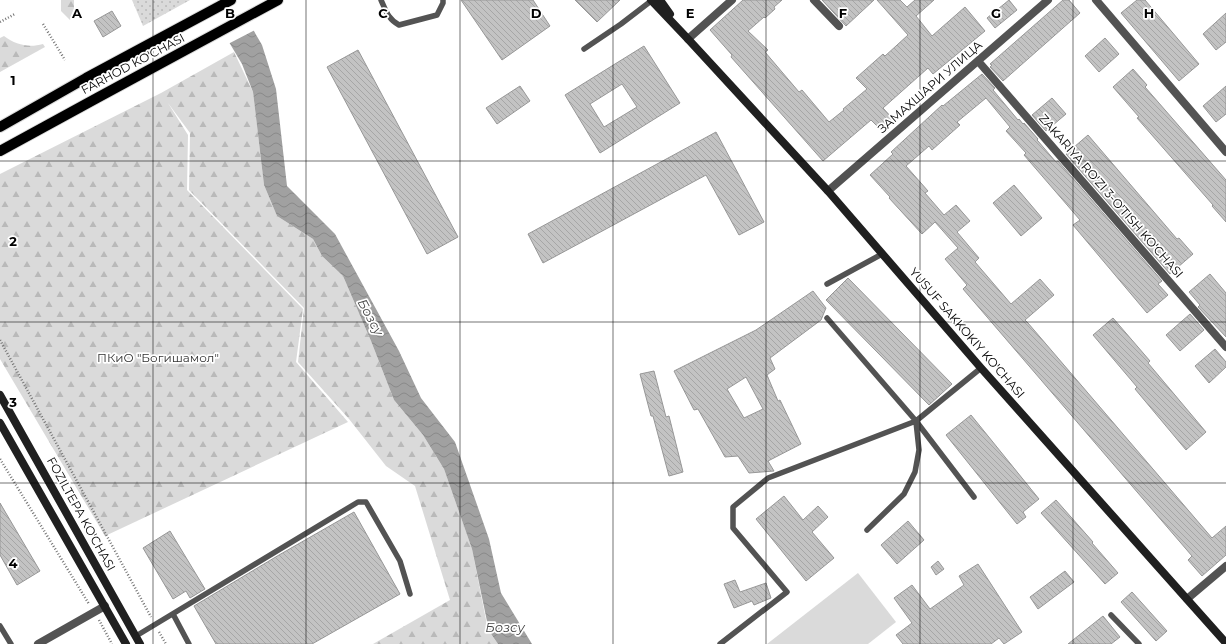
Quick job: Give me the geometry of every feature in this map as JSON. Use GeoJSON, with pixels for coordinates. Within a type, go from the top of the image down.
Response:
{"type":"FeatureCollection","features":[{"type":"Feature","properties":{"kind":"main road","name":"FARHOD KO'CHASI"},"geometry":{"type":"LineString","coordinates":[[0,127],[86,78],[231,0]]}},
{"type":"Feature","properties":{"kind":"main road","name":"FARHOD KO'CHASI"},"geometry":{"type":"LineString","coordinates":[[0,151],[278,0]]}},
{"type":"Feature","properties":{"kind":"main road","name":"YUSUF SAKKOKIY KO'CHASI"},"geometry":{"type":"LineString","coordinates":[[654,0],[828,191],[981,368],[1226,643]]}},
{"type":"Feature","properties":{"kind":"main road","name":"FOZILTEPA KO'CHASI"},"geometry":{"type":"LineString","coordinates":[[0,395],[140,644]]}},
{"type":"Feature","properties":{"kind":"main road","name":"FOZILTEPA KO'CHASI"},"geometry":{"type":"LineString","coordinates":[[0,423],[126,644]]}},
{"type":"Feature","properties":{"kind":"street"},"geometry":{"type":"LineString","coordinates":[[688,39],[732,0]]}},
{"type":"Feature","properties":{"kind":"street"},"geometry":{"type":"LineString","coordinates":[[814,0],[839,26]]}},
{"type":"Feature","properties":{"kind":"street","name":"ЗАМАХШАРИ УЛИЦА"},"geometry":{"type":"LineString","coordinates":[[828,191],[1048,0]]}},
{"type":"Feature","properties":{"kind":"street"},"geometry":{"type":"LineString","coordinates":[[1096,0],[1226,152]]}},
{"type":"Feature","properties":{"kind":"street","name":"ZAKARIYA RO'ZI 3-O'TISH KO'CHASI"},"geometry":{"type":"LineString","coordinates":[[978,61],[1226,348]]}},
{"type":"Feature","properties":{"kind":"street"},"geometry":{"type":"LineString","coordinates":[[1187,599],[1226,566]]}},
{"type":"Feature","properties":{"kind":"street"},"geometry":{"type":"LineString","coordinates":[[38,644],[105,606]]}},
{"type":"Feature","properties":{"kind":"lane"},"geometry":{"type":"LineString","coordinates":[[381,0],[386,13],[392,22],[399,25],[437,15],[443,0]]}},
{"type":"Feature","properties":{"kind":"lane"},"geometry":{"type":"LineString","coordinates":[[584,49],[654,0]]}},
{"type":"Feature","properties":{"kind":"lane"},"geometry":{"type":"LineString","coordinates":[[827,284],[882,254]]}},
{"type":"Feature","properties":{"kind":"lane"},"geometry":{"type":"LineString","coordinates":[[827,318],[916,421],[974,497]]}},
{"type":"Feature","properties":{"kind":"lane"},"geometry":{"type":"LineString","coordinates":[[720,644],[786,592],[733,528],[733,507],[768,478],[916,421],[981,368]]}},
{"type":"Feature","properties":{"kind":"lane"},"geometry":{"type":"LineString","coordinates":[[867,530],[904,494],[915,472],[919,450],[916,421]]}},
{"type":"Feature","properties":{"kind":"lane"},"geometry":{"type":"LineString","coordinates":[[136,636],[358,502],[366,502],[400,561],[410,594]]}},
{"type":"Feature","properties":{"kind":"lane"},"geometry":{"type":"LineString","coordinates":[[173,614],[189,644]]}},
{"type":"Feature","properties":{"kind":"lane"},"geometry":{"type":"LineString","coordinates":[[1111,615],[1139,644]]}},
{"type":"Feature","properties":{"kind":"lane"},"geometry":{"type":"LineString","coordinates":[[0,626],[11,644]]}},
{"type":"Feature","properties":{"kind":"path"},"geometry":{"type":"LineString","coordinates":[[0,22],[15,14]]}},
{"type":"Feature","properties":{"kind":"path"},"geometry":{"type":"LineString","coordinates":[[43,24],[65,60]]}},
{"type":"Feature","properties":{"kind":"path"},"geometry":{"type":"LineString","coordinates":[[0,340],[166,644]]}},
{"type":"Feature","properties":{"kind":"path"},"geometry":{"type":"LineString","coordinates":[[0,459],[112,644]]}},
{"type":"Feature","properties":{"kind":"green space"},"geometry":{"type":"Polygon","coordinates":[[[61,0],[74,0],[74,8],[70,20],[61,11],[61,0]]]}},
{"type":"Feature","properties":{"kind":"green space"},"geometry":{"type":"Polygon","coordinates":[[[132,0],[190,0],[143,26],[132,0]]]}},
{"type":"Feature","properties":{"kind":"green space"},"geometry":{"type":"Polygon","coordinates":[[[4,36],[13,42],[23,45],[33,46],[43,44],[45,47],[0,72],[0,38],[4,36]]]}},
{"type":"Feature","properties":{"kind":"green space","name":"ПКиО \"Богишамол\""},"geometry":{"type":"Polygon","coordinates":[[[234,52],[253,92],[264,185],[277,216],[313,239],[322,256],[343,276],[394,400],[423,435],[444,469],[472,549],[488,630],[498,644],[373,644],[450,600],[415,486],[386,466],[349,419],[298,362],[304,308],[189,190],[190,133],[168,103],[188,135],[187,190],[303,309],[296,362],[348,422],[105,536],[0,359],[0,174],[161,93],[234,52]]]}},
{"type":"Feature","properties":{"kind":"green space"},"geometry":{"type":"Polygon","coordinates":[[[858,573],[896,622],[868,644],[767,644],[858,573]]]}},
{"type":"Feature","properties":{"kind":"water","name":"Бозсу"},"geometry":{"type":"Polygon","coordinates":[[[204,0],[236,0],[262,45],[276,89],[287,186],[335,234],[399,351],[421,398],[455,442],[489,539],[501,593],[532,644],[498,644],[489,631],[472,549],[444,469],[423,435],[394,400],[343,276],[322,256],[313,239],[277,216],[264,185],[253,92],[242,64],[204,0]]]}},
{"type":"Feature","properties":{"kind":"pier"},"geometry":{"type":"Polygon","coordinates":[[[202,0],[238,0],[255,30],[228,44],[202,0]]]}},
{"type":"Feature","properties":{"kind":"building"},"geometry":{"type":"Polygon","coordinates":[[[461,0],[533,0],[550,26],[502,60],[461,0]]]}},
{"type":"Feature","properties":{"kind":"building"},"geometry":{"type":"Polygon","coordinates":[[[575,0],[620,0],[597,22],[575,0]]]}},
{"type":"Feature","properties":{"kind":"building"},"geometry":{"type":"Polygon","coordinates":[[[743,0],[782,0],[774,7],[775,9],[748,31],[768,50],[765,52],[799,92],[802,90],[829,122],[867,89],[856,78],[883,54],[885,56],[908,35],[877,0],[900,0],[907,7],[915,0],[934,0],[916,16],[932,36],[965,7],[985,31],[933,74],[928,68],[883,108],[893,119],[881,130],[871,120],[823,161],[731,57],[732,55],[710,30],[743,0]]]}},
{"type":"Feature","properties":{"kind":"building"},"geometry":{"type":"Polygon","coordinates":[[[822,0],[874,0],[846,26],[822,0]]]}},
{"type":"Feature","properties":{"kind":"building"},"geometry":{"type":"Polygon","coordinates":[[[1009,0],[1017,10],[995,28],[987,18],[1009,0]]]}},
{"type":"Feature","properties":{"kind":"building"},"geometry":{"type":"Polygon","coordinates":[[[1063,0],[1069,0],[1080,13],[1003,81],[990,67],[992,65],[990,64],[1063,0]]]}},
{"type":"Feature","properties":{"kind":"building"},"geometry":{"type":"Polygon","coordinates":[[[1137,0],[1145,0],[1199,64],[1179,81],[1121,13],[1137,0]]]}},
{"type":"Feature","properties":{"kind":"building"},"geometry":{"type":"Polygon","coordinates":[[[112,11],[121,26],[103,37],[94,21],[112,11]]]}},
{"type":"Feature","properties":{"kind":"building"},"geometry":{"type":"Polygon","coordinates":[[[1226,13],[1226,42],[1216,50],[1203,34],[1226,13]]]}},
{"type":"Feature","properties":{"kind":"building"},"geometry":{"type":"Polygon","coordinates":[[[1105,38],[1119,54],[1099,72],[1085,56],[1105,38]]]}},
{"type":"Feature","properties":{"kind":"building"},"geometry":{"type":"Polygon","coordinates":[[[644,46],[680,103],[600,153],[565,95],[644,46]],[[622,84],[590,104],[604,127],[637,107],[622,84]]]}},
{"type":"Feature","properties":{"kind":"building"},"geometry":{"type":"Polygon","coordinates":[[[358,50],[458,237],[427,254],[327,67],[358,50]]]}},
{"type":"Feature","properties":{"kind":"building"},"geometry":{"type":"Polygon","coordinates":[[[1133,69],[1147,85],[1145,87],[1226,180],[1226,222],[1137,118],[1139,117],[1113,87],[1133,69]]]}},
{"type":"Feature","properties":{"kind":"building"},"geometry":{"type":"Polygon","coordinates":[[[982,74],[995,88],[993,90],[1018,120],[1019,119],[1023,124],[1024,123],[1056,162],[1058,161],[1162,281],[1158,284],[1168,295],[1147,313],[1073,225],[1080,220],[1024,155],[1026,153],[1006,131],[1010,127],[986,98],[957,122],[960,125],[932,150],[929,146],[906,166],[928,191],[925,193],[944,215],[956,205],[970,221],[957,232],[979,258],[975,262],[1011,304],[1040,279],[1054,295],[1025,320],[1212,538],[1226,526],[1226,555],[1202,576],[1188,560],[1192,556],[963,289],[967,285],[945,259],[958,248],[935,222],[922,234],[870,175],[893,154],[891,152],[942,105],[943,106],[982,74]]]}},
{"type":"Feature","properties":{"kind":"building"},"geometry":{"type":"Polygon","coordinates":[[[520,86],[530,101],[497,124],[486,108],[520,86]]]}},
{"type":"Feature","properties":{"kind":"building"},"geometry":{"type":"Polygon","coordinates":[[[1226,86],[1226,114],[1216,122],[1203,106],[1226,86]]]}},
{"type":"Feature","properties":{"kind":"building"},"geometry":{"type":"Polygon","coordinates":[[[1052,98],[1066,114],[1046,131],[1032,115],[1052,98]]]}},
{"type":"Feature","properties":{"kind":"building"},"geometry":{"type":"Polygon","coordinates":[[[716,132],[764,222],[739,235],[706,175],[543,263],[528,234],[716,132]]]}},
{"type":"Feature","properties":{"kind":"building"},"geometry":{"type":"Polygon","coordinates":[[[1088,135],[1177,239],[1179,238],[1193,254],[1170,274],[1066,154],[1088,135]]]}},
{"type":"Feature","properties":{"kind":"building"},"geometry":{"type":"Polygon","coordinates":[[[1014,185],[1042,218],[1021,236],[993,203],[1014,185]]]}},
{"type":"Feature","properties":{"kind":"building"},"geometry":{"type":"Polygon","coordinates":[[[1210,274],[1226,293],[1226,337],[1198,307],[1200,305],[1189,292],[1210,274]]]}},
{"type":"Feature","properties":{"kind":"building"},"geometry":{"type":"Polygon","coordinates":[[[848,278],[952,384],[929,405],[826,300],[848,278]]]}},
{"type":"Feature","properties":{"kind":"building"},"geometry":{"type":"Polygon","coordinates":[[[813,291],[826,308],[821,320],[770,358],[775,369],[767,375],[778,401],[780,400],[801,444],[768,461],[774,471],[749,473],[738,456],[725,457],[698,409],[694,410],[674,371],[756,330],[813,291]],[[746,377],[727,389],[744,418],[763,409],[746,377]]]}},
{"type":"Feature","properties":{"kind":"building"},"geometry":{"type":"Polygon","coordinates":[[[1190,314],[1204,330],[1180,351],[1166,335],[1190,314]]]}},
{"type":"Feature","properties":{"kind":"building"},"geometry":{"type":"Polygon","coordinates":[[[1113,318],[1150,361],[1148,363],[1206,432],[1186,450],[1135,389],[1137,387],[1093,335],[1113,318]]]}},
{"type":"Feature","properties":{"kind":"building"},"geometry":{"type":"Polygon","coordinates":[[[1215,349],[1226,362],[1226,367],[1209,383],[1195,366],[1215,349]]]}},
{"type":"Feature","properties":{"kind":"building"},"geometry":{"type":"Polygon","coordinates":[[[654,371],[666,417],[669,416],[683,472],[669,476],[640,374],[654,371]]]}},
{"type":"Feature","properties":{"kind":"building"},"geometry":{"type":"Polygon","coordinates":[[[971,415],[1039,499],[1023,512],[1026,517],[1017,524],[946,435],[971,415]]]}},
{"type":"Feature","properties":{"kind":"building"},"geometry":{"type":"Polygon","coordinates":[[[784,496],[803,520],[818,506],[828,517],[812,532],[834,558],[806,581],[756,519],[784,496]]]}},
{"type":"Feature","properties":{"kind":"building"},"geometry":{"type":"Polygon","coordinates":[[[1056,500],[1118,573],[1105,584],[1041,513],[1056,500]]]}},
{"type":"Feature","properties":{"kind":"building"},"geometry":{"type":"Polygon","coordinates":[[[0,503],[40,571],[17,585],[0,555],[0,503]]]}},
{"type":"Feature","properties":{"kind":"building"},"geometry":{"type":"Polygon","coordinates":[[[354,512],[400,594],[312,644],[216,644],[194,606],[354,512]]]}},
{"type":"Feature","properties":{"kind":"building"},"geometry":{"type":"Polygon","coordinates":[[[908,521],[924,540],[897,564],[881,545],[908,521]]]}},
{"type":"Feature","properties":{"kind":"building"},"geometry":{"type":"Polygon","coordinates":[[[170,531],[205,589],[190,598],[186,591],[173,599],[143,548],[170,531]]]}},
{"type":"Feature","properties":{"kind":"building"},"geometry":{"type":"Polygon","coordinates":[[[938,561],[944,569],[936,575],[931,567],[938,561]]]}},
{"type":"Feature","properties":{"kind":"building"},"geometry":{"type":"Polygon","coordinates":[[[978,564],[1022,632],[1004,644],[999,638],[991,644],[903,644],[896,635],[912,623],[894,598],[912,585],[930,609],[964,585],[959,576],[978,564]]]}},
{"type":"Feature","properties":{"kind":"building"},"geometry":{"type":"Polygon","coordinates":[[[1065,571],[1074,582],[1038,609],[1030,597],[1065,571]]]}},
{"type":"Feature","properties":{"kind":"building"},"geometry":{"type":"Polygon","coordinates":[[[735,580],[740,592],[766,583],[771,598],[754,605],[752,601],[734,608],[724,584],[735,580]]]}},
{"type":"Feature","properties":{"kind":"building"},"geometry":{"type":"Polygon","coordinates":[[[1132,592],[1167,631],[1156,641],[1121,602],[1132,592]]]}},
{"type":"Feature","properties":{"kind":"building"},"geometry":{"type":"Polygon","coordinates":[[[1103,616],[1120,637],[1111,644],[1068,644],[1103,616]]]}}]}
